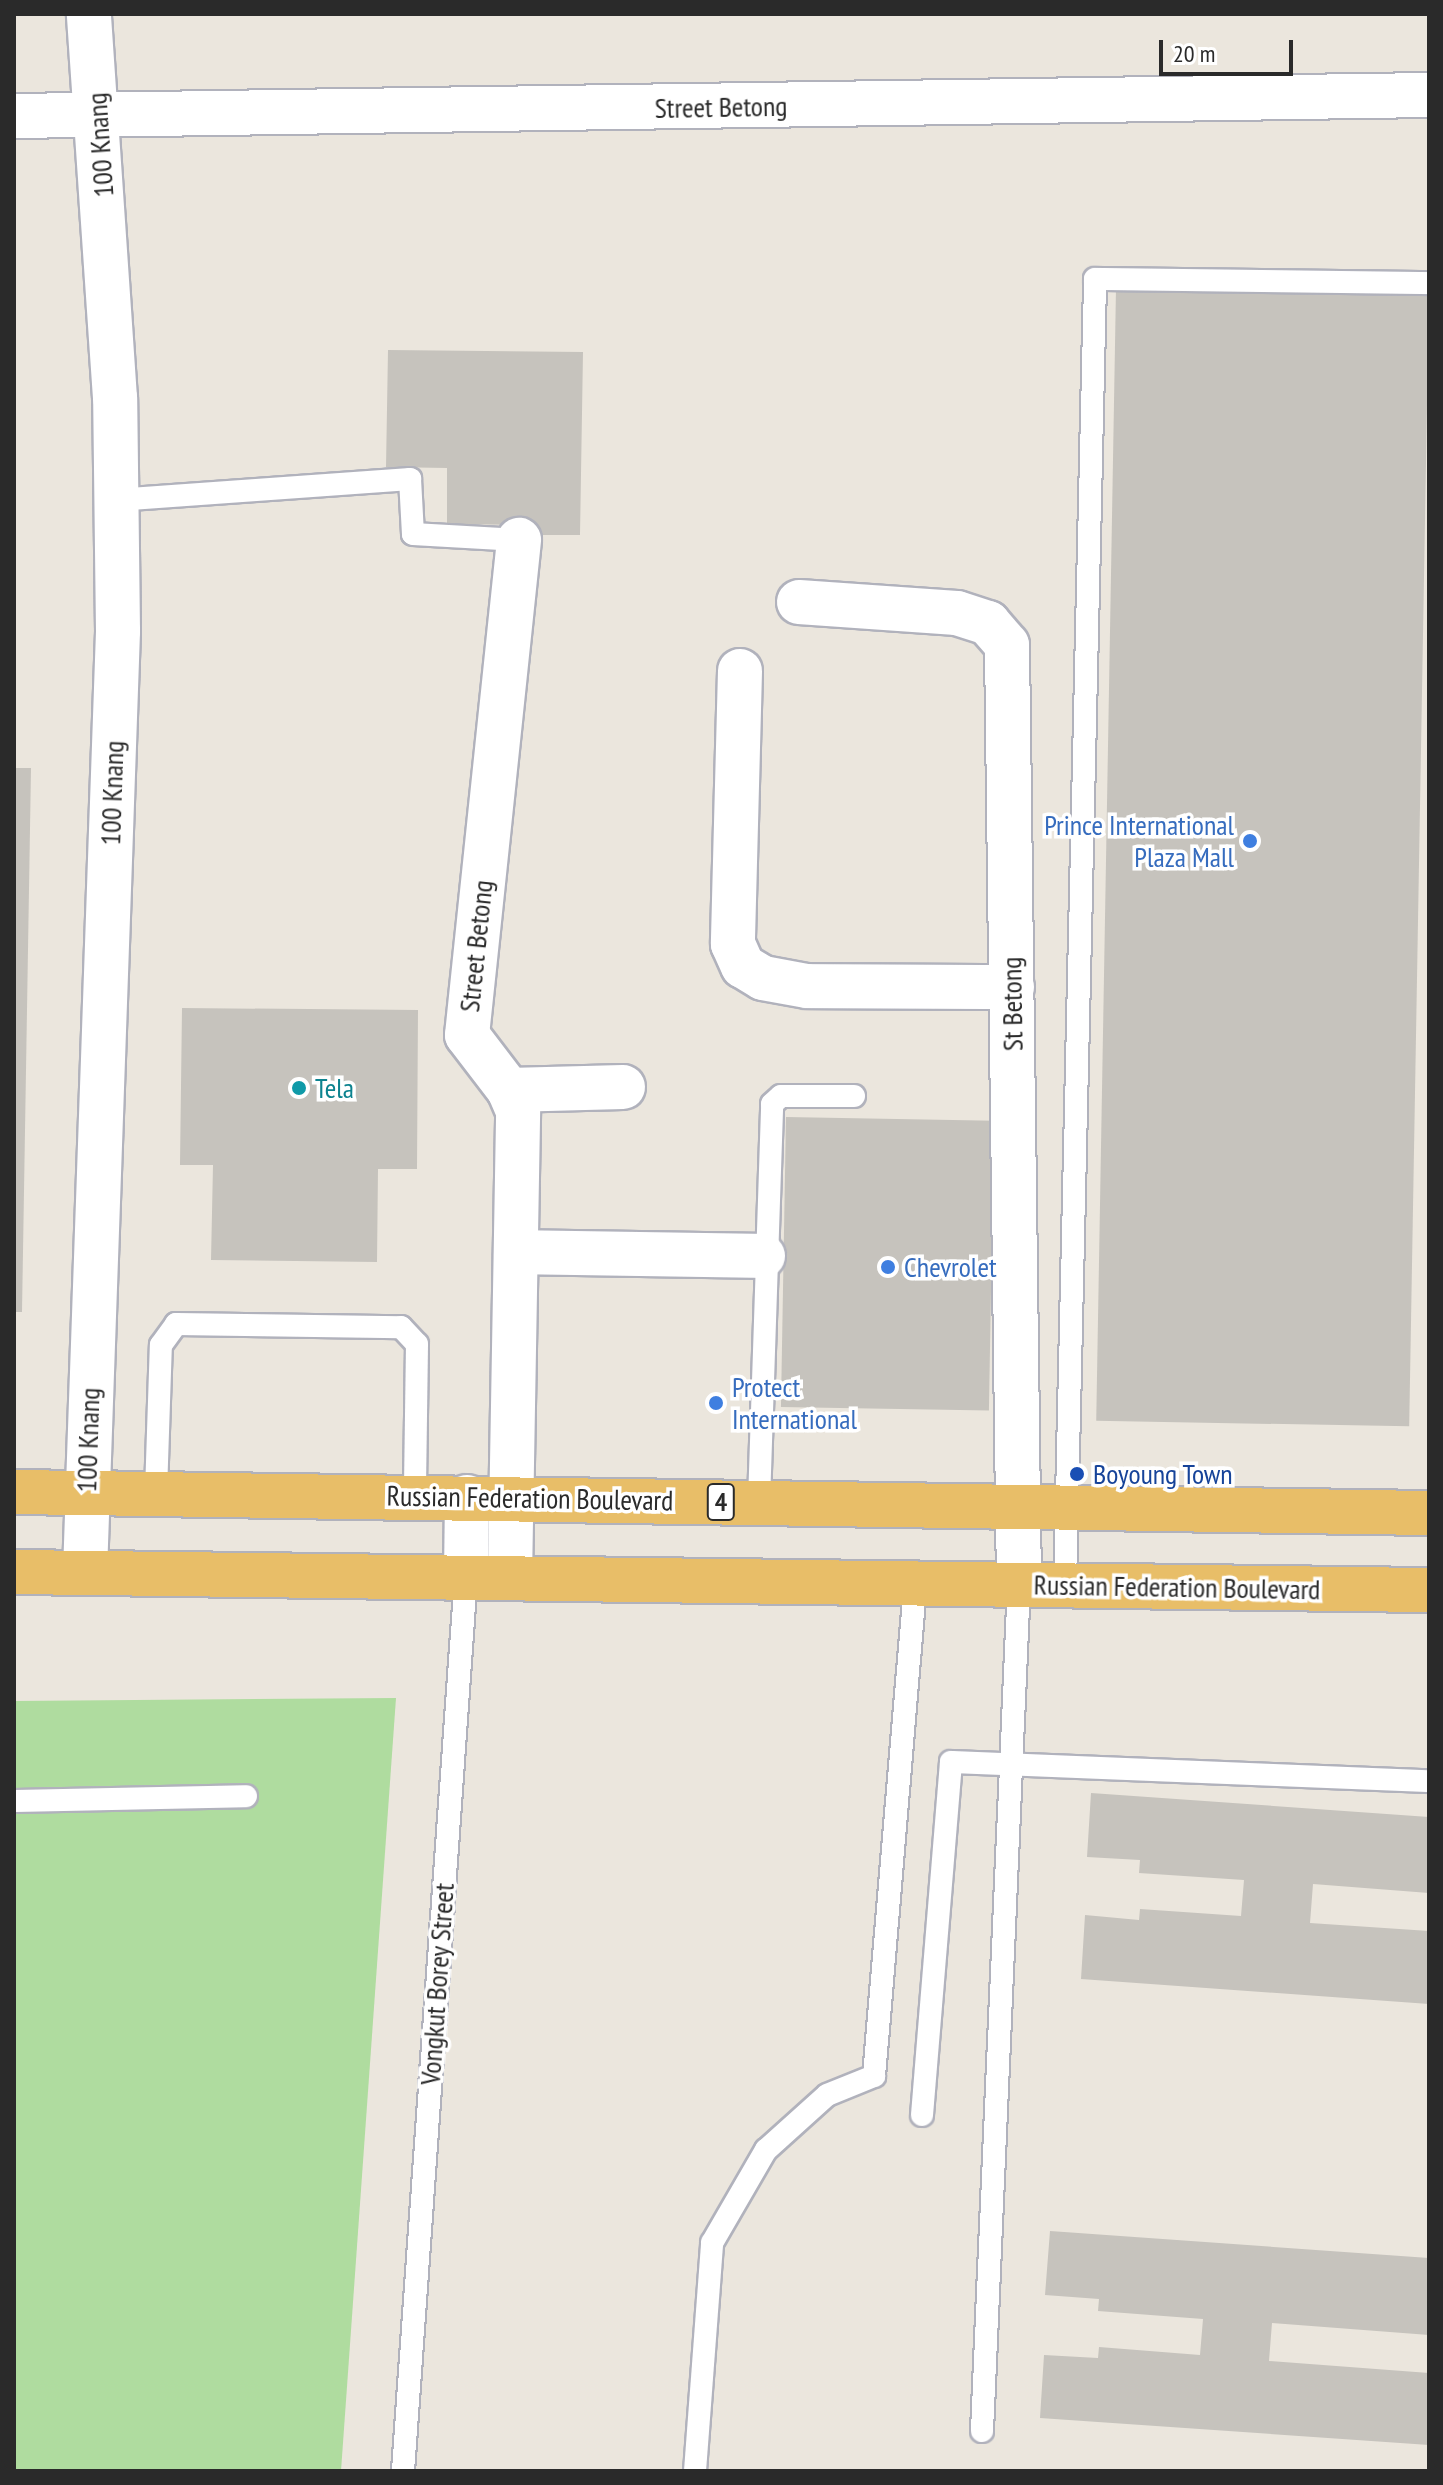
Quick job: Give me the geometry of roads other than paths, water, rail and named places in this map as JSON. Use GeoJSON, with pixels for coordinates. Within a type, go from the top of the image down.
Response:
{"type":"FeatureCollection","features":[{"type":"Feature","properties":{"kind":"highway","name":"Russian Federation Boulevard"},"geometry":{"type":"LineString","coordinates":[[14,1492],[1429,1513]]}},
{"type":"Feature","properties":{"kind":"highway","name":"Russian Federation Boulevard"},"geometry":{"type":"LineString","coordinates":[[14,1572],[1429,1590]]}},
{"type":"Feature","properties":{"kind":"street","name":"100 Knang"},"geometry":{"type":"LineString","coordinates":[[85,1572],[118,631],[116,500],[99,118],[89,14]]}},
{"type":"Feature","properties":{"kind":"street","name":"Street Betong"},"geometry":{"type":"LineString","coordinates":[[14,116],[99,118],[1429,95]]}},
{"type":"Feature","properties":{"kind":"street","name":"Street Betong"},"geometry":{"type":"LineString","coordinates":[[510,1578],[518,1111],[509,1090],[467,1035],[519,540]]}},
{"type":"Feature","properties":{"kind":"street","name":"St Betong"},"geometry":{"type":"LineString","coordinates":[[799,602],[957,613],[988,623],[1007,645],[1019,1584]]}},
{"type":"Feature","properties":{"kind":"street"},"geometry":{"type":"LineString","coordinates":[[740,671],[733,944],[743,966],[763,978],[807,986],[1012,987]]}},
{"type":"Feature","properties":{"kind":"street"},"geometry":{"type":"LineString","coordinates":[[509,1090],[623,1087]]}},
{"type":"Feature","properties":{"kind":"street"},"geometry":{"type":"LineString","coordinates":[[516,1252],[763,1256]]}},
{"type":"Feature","properties":{"kind":"street","name":"Vongkut Borey Street"},"geometry":{"type":"LineString","coordinates":[[466,1577],[467,1497]]}},
{"type":"Feature","properties":{"kind":"lane"},"geometry":{"type":"LineString","coordinates":[[1065,1585],[1095,279],[1429,283]]}},
{"type":"Feature","properties":{"kind":"lane"},"geometry":{"type":"LineString","coordinates":[[116,500],[410,479],[413,534],[519,540]]}},
{"type":"Feature","properties":{"kind":"lane"},"geometry":{"type":"LineString","coordinates":[[759,1502],[763,1256],[772,1104],[781,1096],[854,1096]]}},
{"type":"Feature","properties":{"kind":"lane"},"geometry":{"type":"LineString","coordinates":[[156,1492],[161,1345],[176,1324],[401,1327],[417,1344],[415,1496]]}},
{"type":"Feature","properties":{"kind":"lane","name":"Vongkut Borey Street"},"geometry":{"type":"LineString","coordinates":[[403,2471],[466,1577]]}},
{"type":"Feature","properties":{"kind":"lane"},"geometry":{"type":"LineString","coordinates":[[695,2471],[712,2243],[766,2150],[827,2095],[874,2076],[915,1583]]}},
{"type":"Feature","properties":{"kind":"lane"},"geometry":{"type":"LineString","coordinates":[[982,2431],[1014,1765],[1019,1584]]}},
{"type":"Feature","properties":{"kind":"lane"},"geometry":{"type":"LineString","coordinates":[[922,2115],[951,1762],[1429,1781]]}},
{"type":"Feature","properties":{"kind":"lane"},"geometry":{"type":"LineString","coordinates":[[14,1801],[246,1796]]}},
{"type":"Feature","properties":{"kind":"place","name":"Prince International Plaza Mall"},"geometry":{"type":"Point","coordinates":[1250,841]}},
{"type":"Feature","properties":{"kind":"place","name":"Tela"},"geometry":{"type":"Point","coordinates":[299,1088]}},
{"type":"Feature","properties":{"kind":"place","name":"Chevrolet"},"geometry":{"type":"Point","coordinates":[888,1267]}},
{"type":"Feature","properties":{"kind":"place","name":"Protect International"},"geometry":{"type":"Point","coordinates":[716,1403]}},
{"type":"Feature","properties":{"kind":"place","name":"Boyoung Town"},"geometry":{"type":"Point","coordinates":[1077,1474]}}]}
